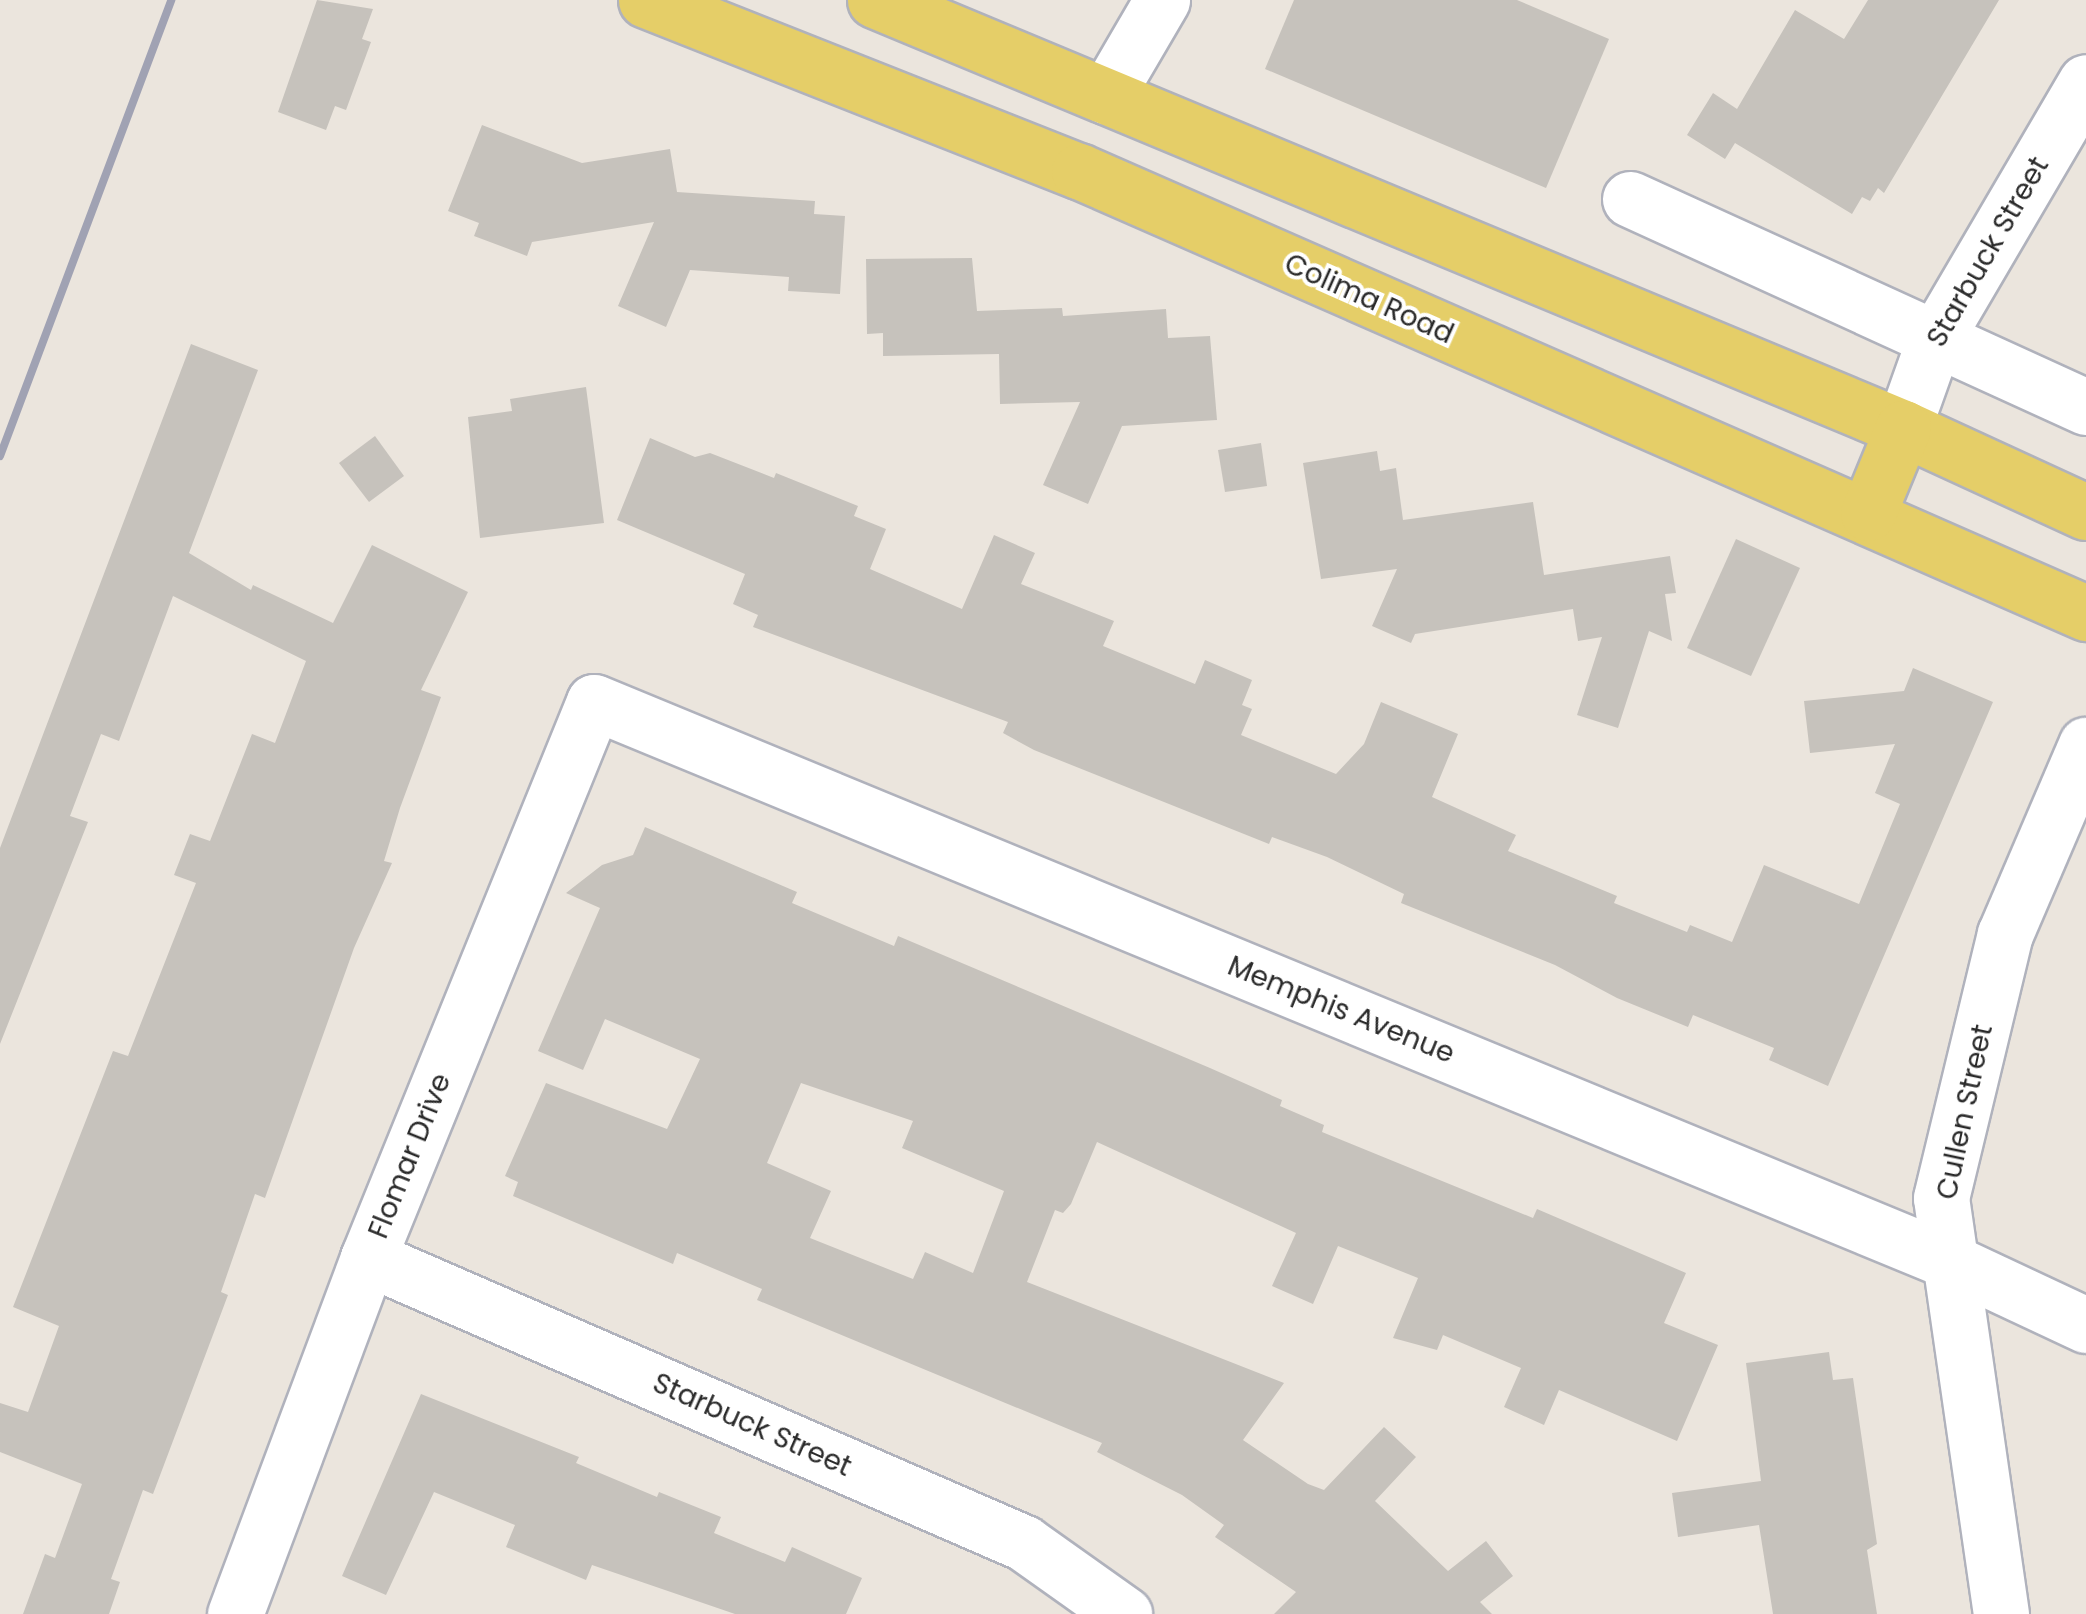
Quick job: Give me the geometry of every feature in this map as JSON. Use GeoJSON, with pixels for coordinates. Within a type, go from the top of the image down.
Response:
{"type":"FeatureCollection","features":[{"type":"Feature","properties":{"kind":"main road","name":"Colima Road"},"geometry":{"type":"LineString","coordinates":[[646,0],[1079,171],[1868,513],[2086,614]]}},
{"type":"Feature","properties":{"kind":"main road"},"geometry":{"type":"LineString","coordinates":[[875,0],[1903,428],[2086,512]]}},
{"type":"Feature","properties":{"kind":"main road"},"geometry":{"type":"LineString","coordinates":[[1079,171],[1106,96]]}},
{"type":"Feature","properties":{"kind":"main road"},"geometry":{"type":"LineString","coordinates":[[1868,513],[1903,428]]}},
{"type":"Feature","properties":{"kind":"street"},"geometry":{"type":"LineString","coordinates":[[1106,96],[1162,0]]}},
{"type":"Feature","properties":{"kind":"street","name":"Starbuck Street"},"geometry":{"type":"LineString","coordinates":[[1903,428],[1934,341],[2086,82]]}},
{"type":"Feature","properties":{"kind":"street"},"geometry":{"type":"LineString","coordinates":[[1630,199],[1934,341],[2086,407]]}},
{"type":"Feature","properties":{"kind":"street","name":"Flomar Drive"},"geometry":{"type":"LineString","coordinates":[[236,1614],[368,1258],[594,702]]}},
{"type":"Feature","properties":{"kind":"street","name":"Memphis Avenue"},"geometry":{"type":"LineString","coordinates":[[594,702],[1947,1260],[2086,1325]]}},
{"type":"Feature","properties":{"kind":"street","name":"Cullen Street"},"geometry":{"type":"LineString","coordinates":[[2001,1614],[1947,1260],[1942,1198],[2005,934],[2086,745]]}},
{"type":"Feature","properties":{"kind":"street","name":"Starbuck Street"},"geometry":{"type":"LineString","coordinates":[[368,1258],[1024,1544],[1124,1614]]}},
{"type":"Feature","properties":{"kind":"building"},"geometry":{"type":"Polygon","coordinates":[[[317,0],[373,9],[362,39],[371,42],[346,110],[335,106],[326,130],[278,112],[317,0]]]}},
{"type":"Feature","properties":{"kind":"building"},"geometry":{"type":"Polygon","coordinates":[[[1294,0],[1517,0],[1609,39],[1546,188],[1265,69],[1294,0]]]}},
{"type":"Feature","properties":{"kind":"building"},"geometry":{"type":"Polygon","coordinates":[[[1868,0],[1999,0],[1884,193],[1878,188],[1870,201],[1862,197],[1852,214],[1735,143],[1725,159],[1687,135],[1713,93],[1737,109],[1795,10],[1844,39],[1868,0]]]}},
{"type":"Feature","properties":{"kind":"building"},"geometry":{"type":"Polygon","coordinates":[[[482,125],[582,163],[670,149],[677,192],[815,201],[814,214],[845,216],[840,294],[788,291],[789,277],[690,270],[666,327],[618,306],[654,222],[532,242],[527,256],[474,236],[479,223],[448,211],[482,125]]]}},
{"type":"Feature","properties":{"kind":"building"},"geometry":{"type":"Polygon","coordinates":[[[972,258],[977,311],[1062,308],[1063,316],[1166,309],[1168,338],[1210,336],[1217,420],[1122,426],[1088,504],[1043,485],[1080,402],[1000,404],[999,354],[883,356],[883,333],[867,334],[866,259],[972,258]]]}},
{"type":"Feature","properties":{"kind":"building"},"geometry":{"type":"Polygon","coordinates":[[[191,344],[258,370],[189,553],[251,590],[253,585],[333,623],[372,545],[468,592],[421,690],[441,697],[384,861],[392,863],[354,948],[265,1198],[255,1194],[221,1292],[228,1295],[153,1494],[143,1490],[111,1579],[120,1582],[109,1614],[23,1614],[45,1554],[55,1558],[82,1484],[0,1452],[0,1403],[28,1412],[59,1326],[13,1307],[113,1051],[128,1056],[196,883],[174,875],[190,834],[210,841],[252,734],[275,743],[306,661],[173,596],[119,741],[101,734],[70,816],[88,822],[0,1044],[0,848],[191,344]]]}},
{"type":"Feature","properties":{"kind":"building"},"geometry":{"type":"Polygon","coordinates":[[[586,387],[604,523],[480,538],[468,417],[512,411],[510,399],[586,387]]]}},
{"type":"Feature","properties":{"kind":"building"},"geometry":{"type":"Polygon","coordinates":[[[375,436],[404,476],[369,502],[339,463],[375,436]]]}},
{"type":"Feature","properties":{"kind":"building"},"geometry":{"type":"Polygon","coordinates":[[[650,438],[695,457],[710,453],[774,478],[776,473],[858,506],[854,516],[886,529],[870,569],[962,609],[994,535],[1035,553],[1021,584],[1114,621],[1103,646],[1195,684],[1205,660],[1252,680],[1242,705],[1252,709],[1241,735],[1336,774],[1364,744],[1381,702],[1458,734],[1432,797],[1516,835],[1508,851],[1617,896],[1614,903],[1687,932],[1690,925],[1732,942],[1764,865],[1859,904],[1900,804],[1875,793],[1895,744],[1810,753],[1804,701],[1904,691],[1913,668],[1993,702],[1828,1086],[1769,1060],[1774,1048],[1693,1015],[1688,1027],[1617,998],[1555,965],[1401,903],[1404,894],[1327,857],[1272,837],[1269,844],[1034,750],[1003,733],[1008,722],[753,627],[758,615],[733,604],[745,574],[617,520],[650,438]]]}},
{"type":"Feature","properties":{"kind":"building"},"geometry":{"type":"Polygon","coordinates":[[[1261,443],[1267,486],[1225,492],[1218,450],[1261,443]]]}},
{"type":"Feature","properties":{"kind":"building"},"geometry":{"type":"Polygon","coordinates":[[[1377,451],[1380,471],[1396,468],[1403,520],[1533,502],[1544,575],[1670,556],[1676,593],[1665,594],[1672,641],[1649,631],[1618,728],[1577,715],[1602,637],[1578,641],[1573,609],[1415,634],[1411,643],[1372,626],[1397,569],[1321,579],[1303,463],[1377,451]]]}},
{"type":"Feature","properties":{"kind":"building"},"geometry":{"type":"Polygon","coordinates":[[[1736,539],[1800,568],[1751,676],[1687,648],[1736,539]]]}},
{"type":"Feature","properties":{"kind":"building"},"geometry":{"type":"Polygon","coordinates":[[[645,827],[797,892],[792,903],[894,946],[898,936],[1282,1100],[1280,1106],[1324,1125],[1322,1132],[1533,1218],[1537,1209],[1686,1273],[1664,1323],[1718,1345],[1677,1441],[1559,1390],[1544,1425],[1504,1407],[1521,1368],[1443,1335],[1437,1350],[1393,1338],[1418,1278],[1338,1246],[1313,1304],[1272,1286],[1296,1233],[1097,1142],[1071,1204],[1063,1213],[1055,1210],[1027,1282],[1284,1383],[1243,1440],[1308,1484],[1324,1490],[1384,1427],[1416,1457],[1375,1501],[1448,1571],[1486,1541],[1513,1576],[1480,1602],[1492,1614],[1274,1614],[1296,1592],[1215,1537],[1224,1525],[1182,1495],[1097,1452],[1102,1443],[757,1300],[762,1289],[677,1253],[673,1264],[513,1196],[518,1182],[505,1176],[546,1083],[667,1129],[700,1059],[605,1019],[583,1070],[538,1051],[600,908],[566,893],[602,865],[633,855],[645,827]],[[801,1083],[767,1163],[831,1191],[810,1238],[913,1279],[925,1252],[973,1273],[1004,1191],[902,1148],[913,1121],[801,1083]]]}},
{"type":"Feature","properties":{"kind":"building"},"geometry":{"type":"Polygon","coordinates":[[[1829,1352],[1833,1380],[1853,1378],[1877,1544],[1867,1550],[1877,1614],[1773,1614],[1759,1525],[1678,1537],[1672,1493],[1761,1481],[1746,1363],[1829,1352]]]}},
{"type":"Feature","properties":{"kind":"building"},"geometry":{"type":"Polygon","coordinates":[[[421,1394],[579,1457],[576,1463],[657,1497],[659,1492],[721,1517],[714,1533],[785,1562],[792,1547],[862,1578],[846,1614],[735,1614],[592,1565],[586,1580],[506,1547],[515,1525],[434,1492],[386,1595],[342,1576],[421,1394]]]}},
{"type":"Feature","properties":{"kind":"railway"},"geometry":{"type":"LineString","coordinates":[[0,456],[171,0]]}}]}
